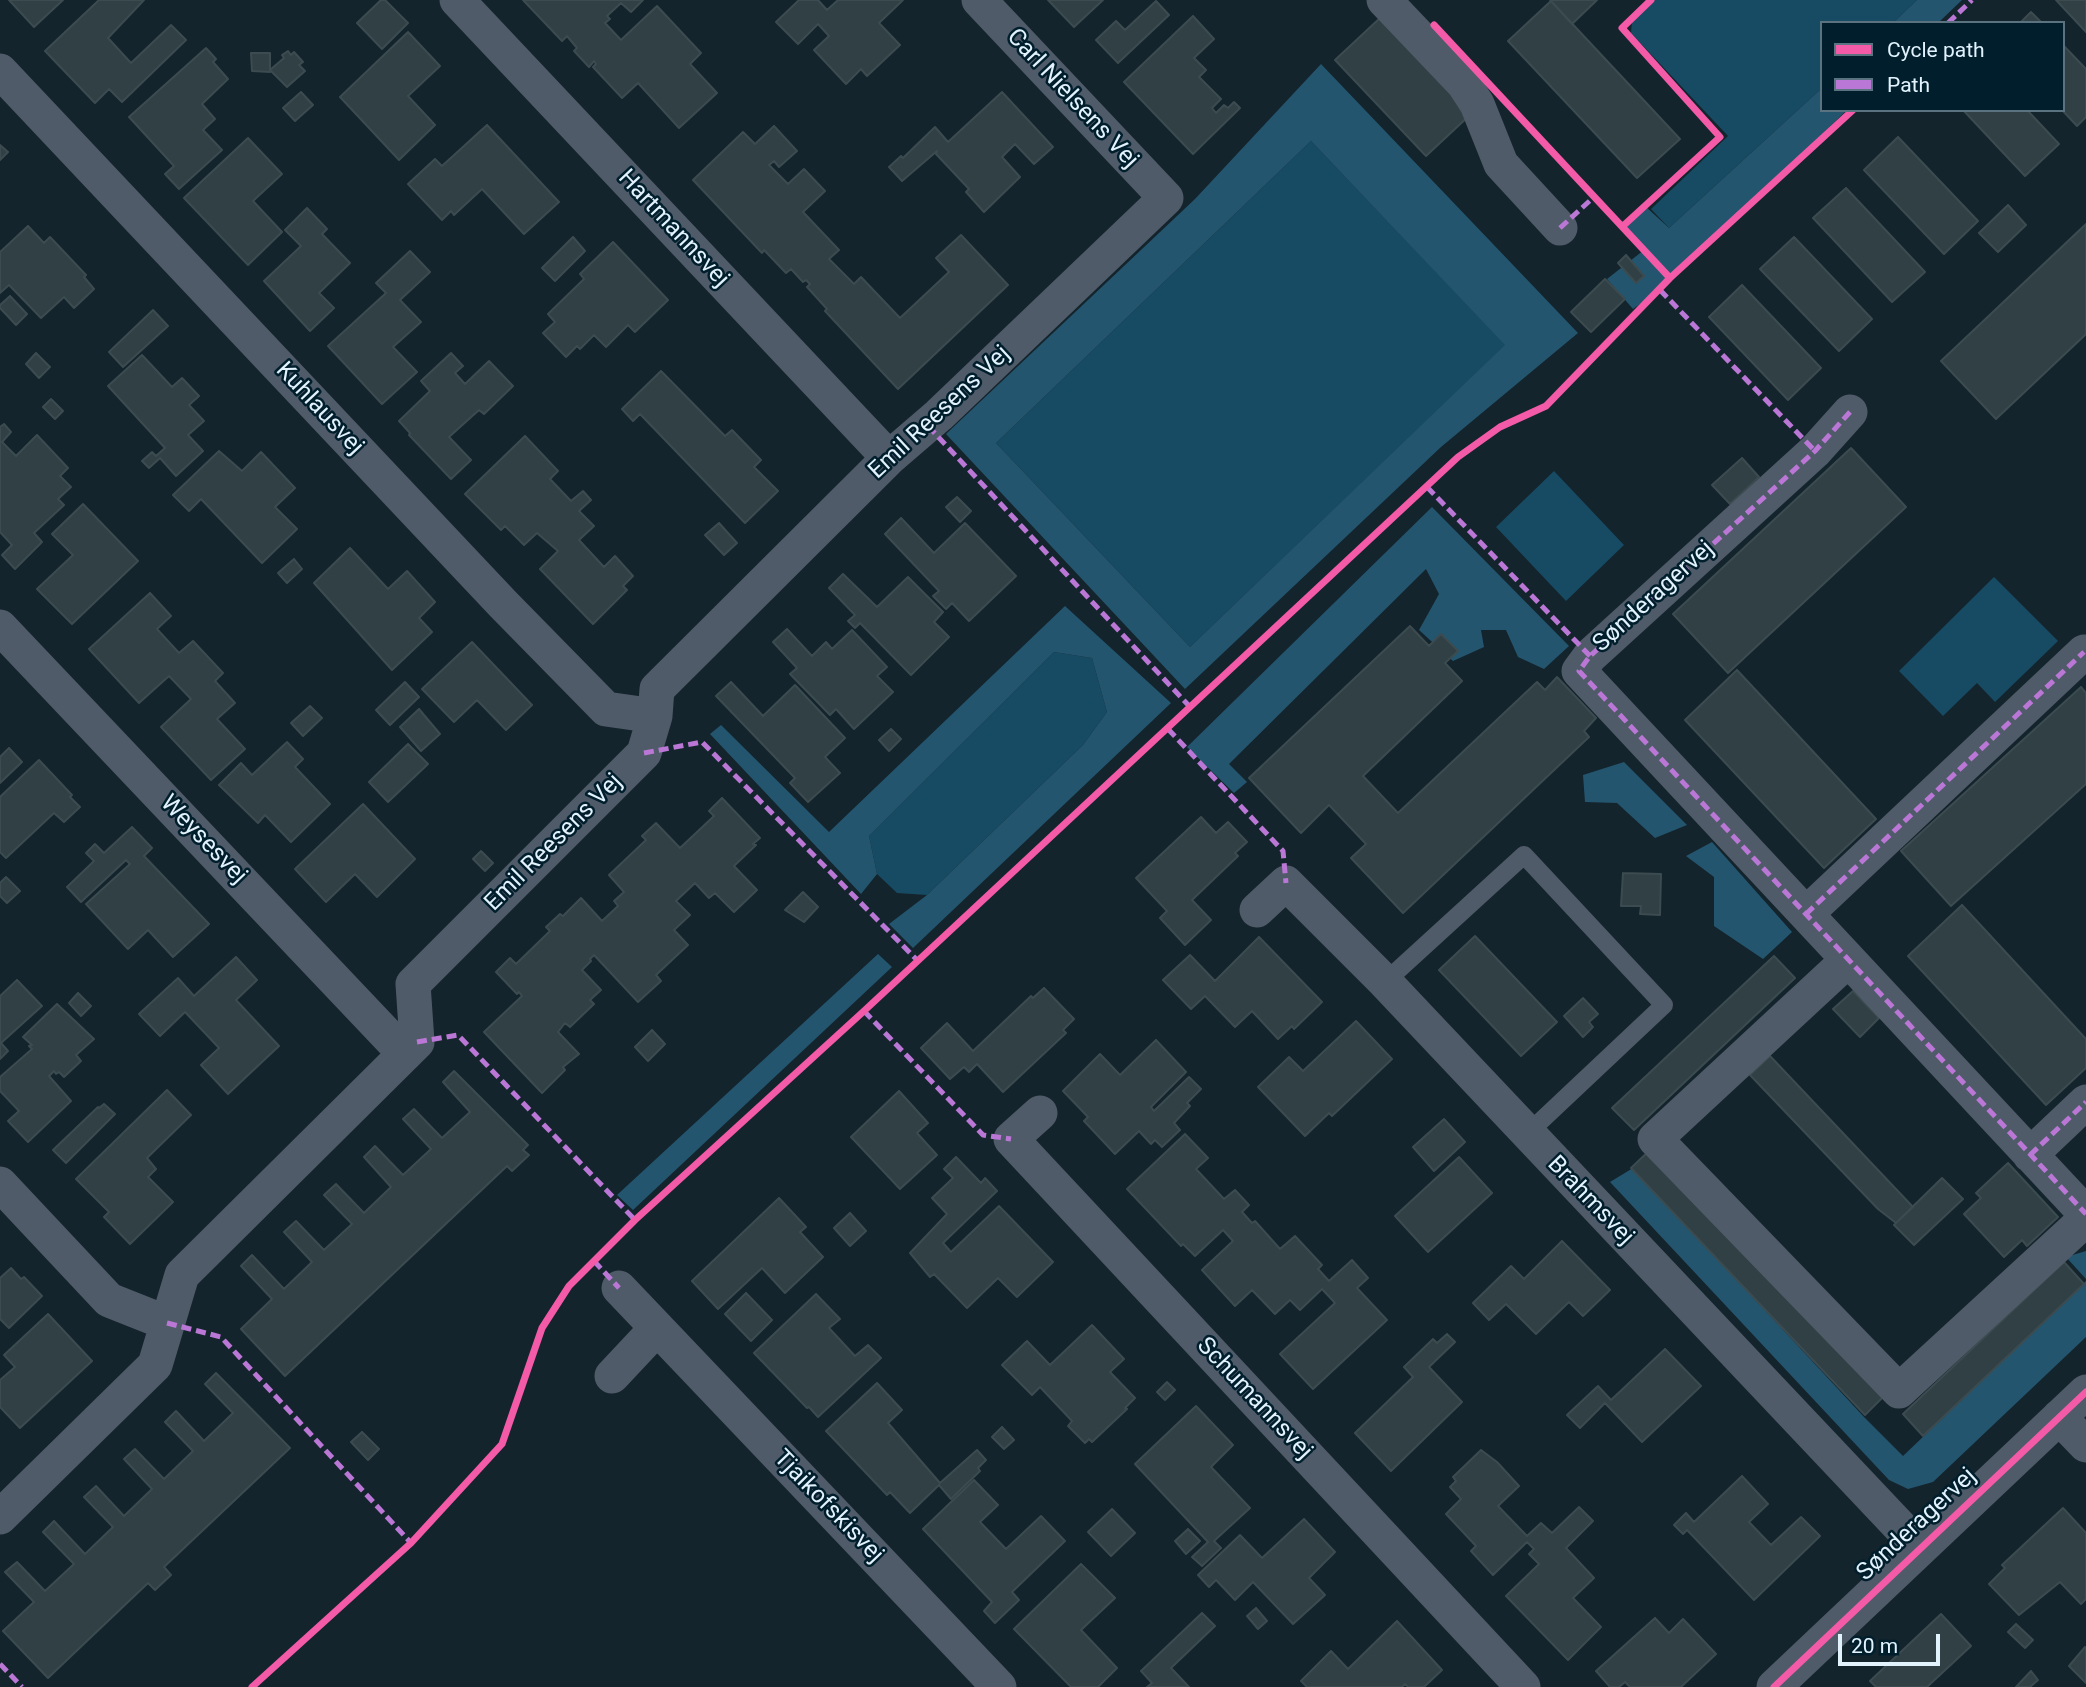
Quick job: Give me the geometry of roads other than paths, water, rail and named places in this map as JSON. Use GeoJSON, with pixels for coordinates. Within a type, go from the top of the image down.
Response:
{"type":"FeatureCollection","features":[{"type":"Feature","properties":{"kind":"street","name":"Hartmannsvej"},"geometry":{"type":"LineString","coordinates":[[457,0],[889,458]]}},
{"type":"Feature","properties":{"kind":"street","name":"Carl Nielsens Vej"},"geometry":{"type":"LineString","coordinates":[[979,0],[1166,198]]}},
{"type":"Feature","properties":{"kind":"street"},"geometry":{"type":"LineString","coordinates":[[1384,0],[1471,94],[1501,164],[1560,228]]}},
{"type":"Feature","properties":{"kind":"street","name":"Kuhlausvej"},"geometry":{"type":"LineString","coordinates":[[0,71],[503,604],[606,709],[656,716]]}},
{"type":"Feature","properties":{"kind":"street","name":"Emil Reesens Vej"},"geometry":{"type":"LineString","coordinates":[[0,1517],[155,1365],[182,1275],[417,1042],[412,984],[644,753],[656,716],[657,690],[889,458],[939,415],[1166,198]]}},
{"type":"Feature","properties":{"kind":"street","name":"Sønderagervej"},"geometry":{"type":"LineString","coordinates":[[1848,960],[1655,1139],[1899,1391],[2086,1216],[1806,914],[1579,671],[1590,656],[1815,451],[1850,412]]}},
{"type":"Feature","properties":{"kind":"street","name":"Weysesvej"},"geometry":{"type":"LineString","coordinates":[[0,627],[405,1054]]}},
{"type":"Feature","properties":{"kind":"street"},"geometry":{"type":"LineString","coordinates":[[1806,914],[2084,652]]}},
{"type":"Feature","properties":{"kind":"street","name":"Brahmsvej"},"geometry":{"type":"LineString","coordinates":[[1257,910],[1286,883],[1385,982],[1920,1548]]}},
{"type":"Feature","properties":{"kind":"street"},"geometry":{"type":"LineString","coordinates":[[2030,1155],[2086,1102]]}},
{"type":"Feature","properties":{"kind":"street","name":"Schumannsvej"},"geometry":{"type":"LineString","coordinates":[[1040,1113],[1011,1139],[1523,1687]]}},
{"type":"Feature","properties":{"kind":"street"},"geometry":{"type":"LineString","coordinates":[[0,1184],[108,1300],[167,1323]]}},
{"type":"Feature","properties":{"kind":"street","name":"Tjaikofskisvej"},"geometry":{"type":"LineString","coordinates":[[619,1288],[999,1687]]}},
{"type":"Feature","properties":{"kind":"street"},"geometry":{"type":"LineString","coordinates":[[612,1376],[657,1328]]}},
{"type":"Feature","properties":{"kind":"street","name":"Sønderagervej"},"geometry":{"type":"LineString","coordinates":[[1783,1684],[1920,1548],[2086,1392]]}},
{"type":"Feature","properties":{"kind":"street"},"geometry":{"type":"LineString","coordinates":[[2059,1417],[2086,1445]]}},
{"type":"Feature","properties":{"kind":"lane"},"geometry":{"type":"LineString","coordinates":[[1385,982],[1524,855],[1562,895],[1664,1005],[1527,1134]]}}]}
